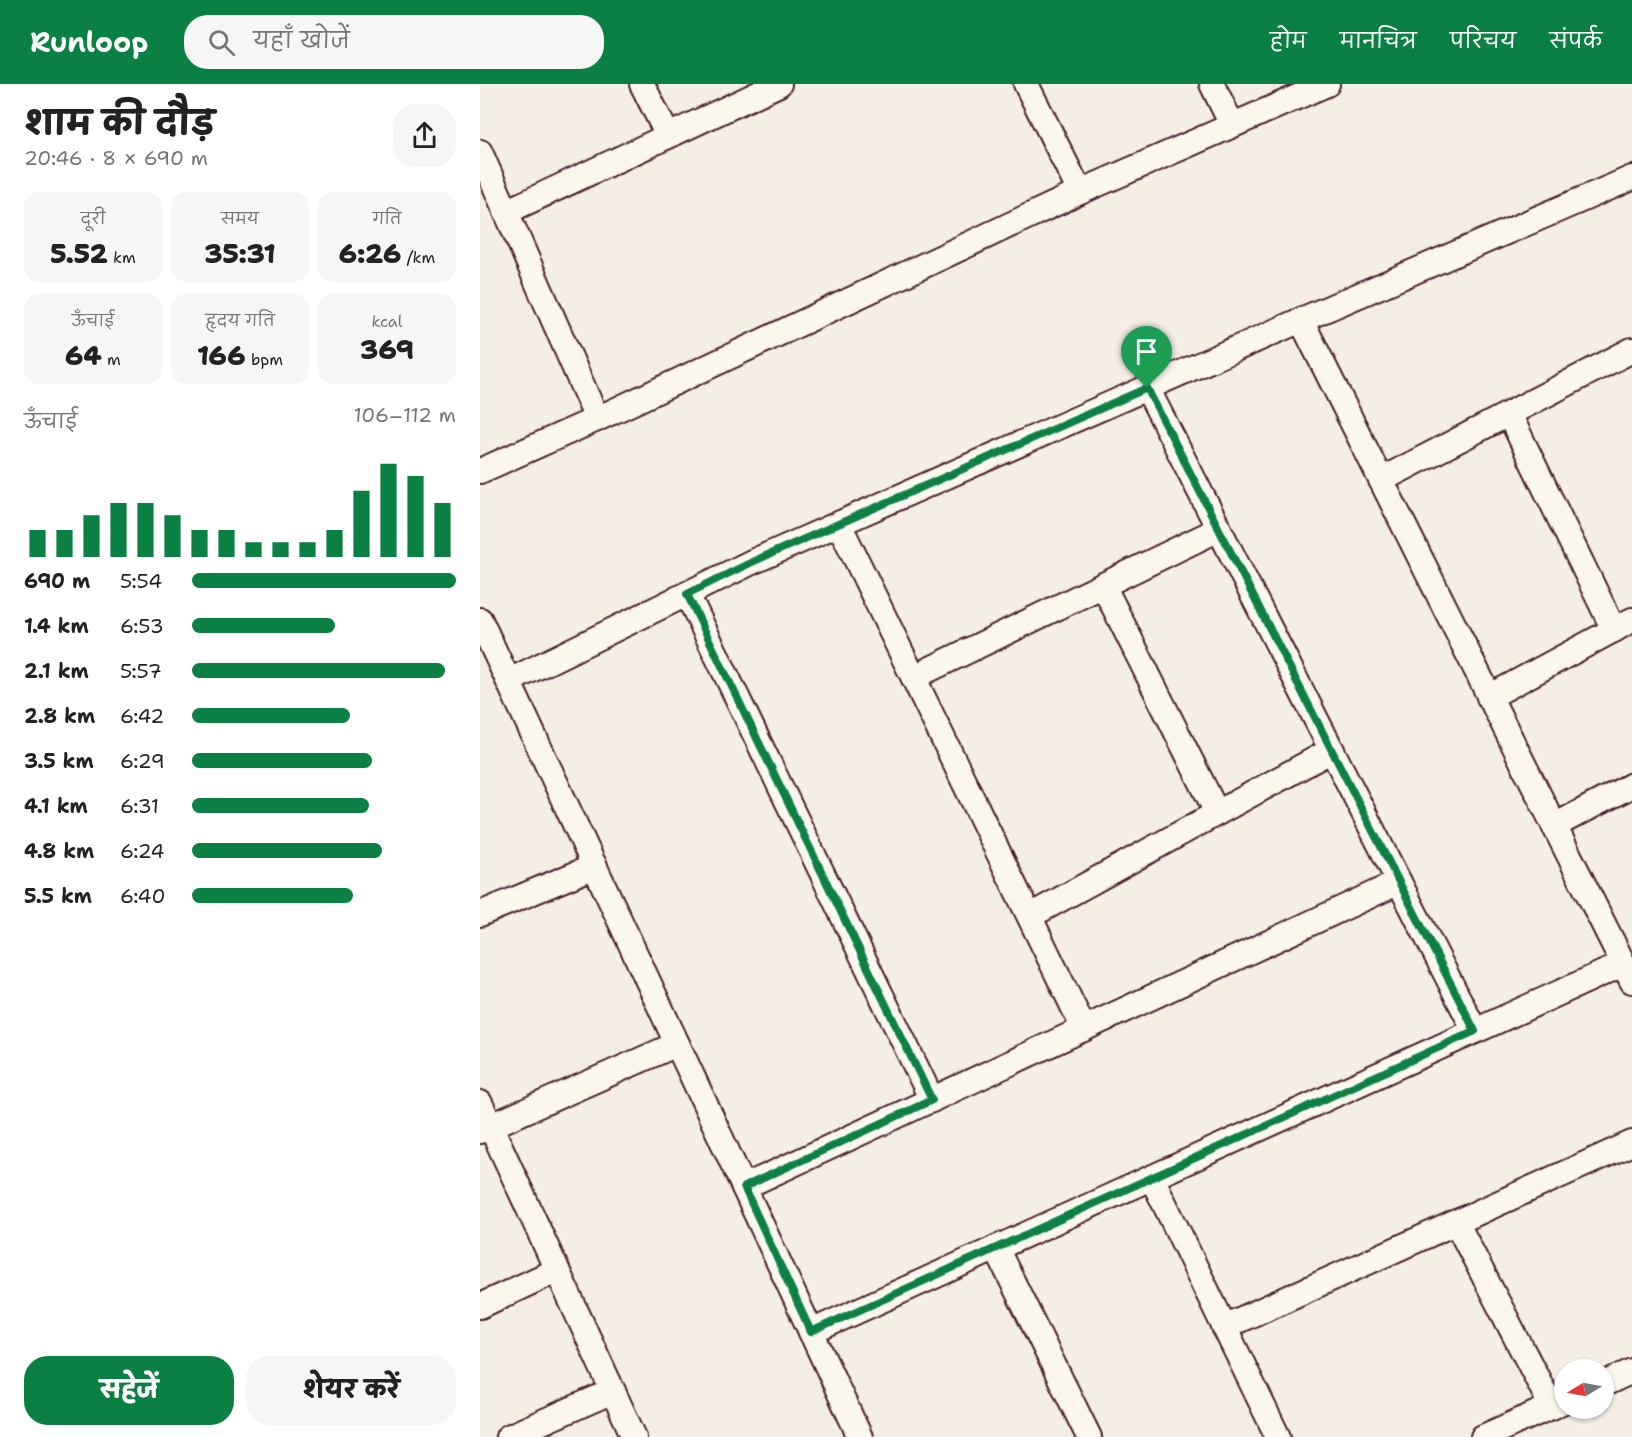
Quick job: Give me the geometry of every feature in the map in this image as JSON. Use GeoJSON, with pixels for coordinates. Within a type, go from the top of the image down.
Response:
{"type":"FeatureCollection","features":[{"type":"Feature","properties":{"kind":"street"},"geometry":{"type":"LineString","coordinates":[[642,84],[668,136]]}},
{"type":"Feature","properties":{"kind":"street"},"geometry":{"type":"LineString","coordinates":[[506,212],[779,84]]}},
{"type":"Feature","properties":{"kind":"street"},"geometry":{"type":"LineString","coordinates":[[1026,84],[1080,192]]}},
{"type":"Feature","properties":{"kind":"street"},"geometry":{"type":"LineString","coordinates":[[1212,84],[1232,125]]}},
{"type":"Feature","properties":{"kind":"street"},"geometry":{"type":"LineString","coordinates":[[480,471],[597,419],[1080,192],[1327,84]]}},
{"type":"Feature","properties":{"kind":"street"},"geometry":{"type":"LineString","coordinates":[[480,152],[597,419]]}},
{"type":"Feature","properties":{"kind":"street"},"geometry":{"type":"LineString","coordinates":[[509,681],[752,562],[1301,320],[1630,184]]}},
{"type":"Feature","properties":{"kind":"street"},"geometry":{"type":"LineString","coordinates":[[811,1332],[1475,1031],[1628,973],[1301,320]]}},
{"type":"Feature","properties":{"kind":"street"},"geometry":{"type":"LineString","coordinates":[[1381,480],[1632,350]]}},
{"type":"Feature","properties":{"kind":"street"},"geometry":{"type":"LineString","coordinates":[[1147,388],[1475,1031]]}},
{"type":"Feature","properties":{"kind":"street"},"geometry":{"type":"LineString","coordinates":[[1489,697],[1623,625],[1509,414]]}},
{"type":"Feature","properties":{"kind":"street"},"geometry":{"type":"LineString","coordinates":[[839,524],[1084,1029]]}},
{"type":"Feature","properties":{"kind":"street"},"geometry":{"type":"LineString","coordinates":[[914,677],[1219,529]]}},
{"type":"Feature","properties":{"kind":"street"},"geometry":{"type":"LineString","coordinates":[[1103,585],[1217,813]]}},
{"type":"Feature","properties":{"kind":"street"},"geometry":{"type":"LineString","coordinates":[[687,594],[932,1100]]}},
{"type":"Feature","properties":{"kind":"street"},"geometry":{"type":"LineString","coordinates":[[480,620],[860,1437]]}},
{"type":"Feature","properties":{"kind":"street"},"geometry":{"type":"LineString","coordinates":[[1029,916],[1332,750]]}},
{"type":"Feature","properties":{"kind":"street"},"geometry":{"type":"LineString","coordinates":[[1554,826],[1632,785]]}},
{"type":"Feature","properties":{"kind":"street"},"geometry":{"type":"LineString","coordinates":[[480,914],[595,866]]}},
{"type":"Feature","properties":{"kind":"street"},"geometry":{"type":"LineString","coordinates":[[744,1187],[1399,882]]}},
{"type":"Feature","properties":{"kind":"street"},"geometry":{"type":"LineString","coordinates":[[485,1129],[677,1044]]}},
{"type":"Feature","properties":{"kind":"street"},"geometry":{"type":"LineString","coordinates":[[480,1103],[485,1129],[557,1270],[634,1437]]}},
{"type":"Feature","properties":{"kind":"street"},"geometry":{"type":"LineString","coordinates":[[1224,1327],[1632,1143]]}},
{"type":"Feature","properties":{"kind":"street"},"geometry":{"type":"LineString","coordinates":[[1152,1178],[1278,1437]]}},
{"type":"Feature","properties":{"kind":"street"},"geometry":{"type":"LineString","coordinates":[[1456,1222],[1554,1397]]}},
{"type":"Feature","properties":{"kind":"street"},"geometry":{"type":"LineString","coordinates":[[996,1248],[1089,1437]]}},
{"type":"Feature","properties":{"kind":"street"},"geometry":{"type":"LineString","coordinates":[[480,1306],[557,1270]]}},
{"type":"Feature","properties":{"kind":"street"},"geometry":{"type":"LineString","coordinates":[[1614,1379],[1632,1371]]}},
{"type":"Feature","properties":{"kind":"street"},"geometry":{"type":"LineString","coordinates":[[508,1437],[613,1391]]}},
{"type":"Feature","properties":{"kind":"street"},"geometry":{"type":"LineString","coordinates":[[1484,1437],[1554,1406]]}},
{"type":"Feature","properties":{"kind":"route"},"geometry":{"type":"LineString","coordinates":[[1147,388],[1475,1031],[811,1332],[744,1187],[932,1100],[687,594],[752,562],[1147,388]]}}]}
